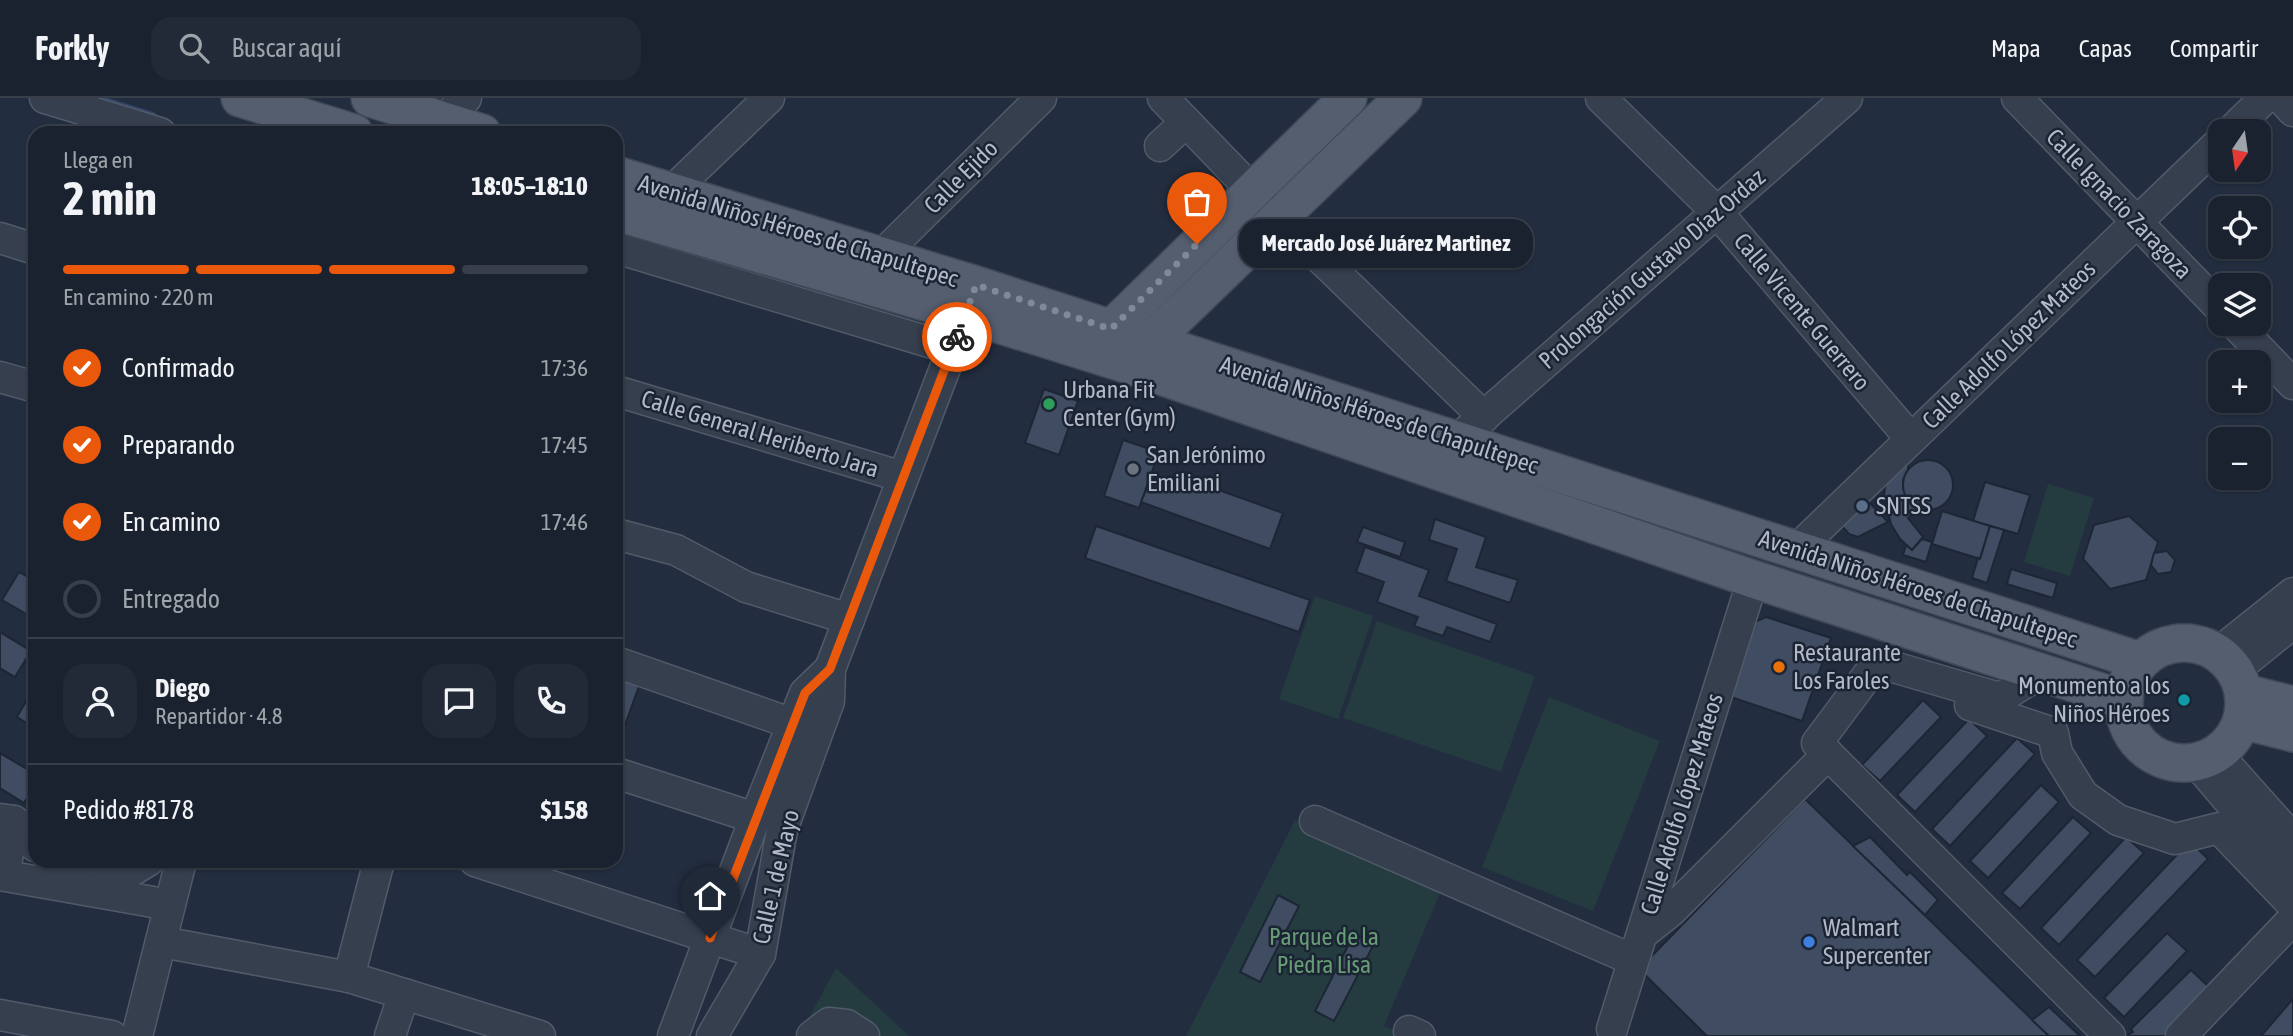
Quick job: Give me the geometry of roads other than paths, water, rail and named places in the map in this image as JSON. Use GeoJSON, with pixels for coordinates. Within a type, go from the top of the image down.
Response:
{"type":"FeatureCollection","features":[{"type":"Feature","properties":{"kind":"main road"},"geometry":{"type":"LineString","coordinates":[[240,98],[331,126]]}},
{"type":"Feature","properties":{"kind":"main road"},"geometry":{"type":"LineString","coordinates":[[370,98],[455,109],[474,126]]}},
{"type":"Feature","properties":{"kind":"main road"},"geometry":{"type":"LineString","coordinates":[[1111,329],[1348,98]]}},
{"type":"Feature","properties":{"kind":"main road"},"geometry":{"type":"LineString","coordinates":[[1139,353],[1395,101]]}},
{"type":"Feature","properties":{"kind":"main road","name":"Avenida Niños Héroes de Chapultepec"},"geometry":{"type":"LineString","coordinates":[[623,177],[881,256],[971,300],[1139,353],[1457,440],[2140,661]]}},
{"type":"Feature","properties":{"kind":"main road","name":"Avenida Niños Héroes de Chapultepec"},"geometry":{"type":"LineString","coordinates":[[623,214],[971,300],[1111,329],[1139,353],[1753,579],[2123,699]]}},
{"type":"Feature","properties":{"kind":"main road"},"geometry":{"type":"LineString","coordinates":[[2235,684],[2236,734],[2207,758],[2178,763],[2160,758],[2144,748],[2132,735],[2125,718],[2125,685],[2140,661],[2153,650],[2186,642],[2203,645],[2235,684],[2293,733]]}},
{"type":"Feature","properties":{"kind":"main road"},"geometry":{"type":"LineString","coordinates":[[2235,684],[2293,705]]}},
{"type":"Feature","properties":{"kind":"street"},"geometry":{"type":"LineString","coordinates":[[45,98],[137,126]]}},
{"type":"Feature","properties":{"kind":"street"},"geometry":{"type":"LineString","coordinates":[[671,192],[769,98]]}},
{"type":"Feature","properties":{"kind":"street","name":"Calle Ejido"},"geometry":{"type":"LineString","coordinates":[[881,256],[1041,98]]}},
{"type":"Feature","properties":{"kind":"street"},"geometry":{"type":"LineString","coordinates":[[1163,98],[1279,218],[1484,417]]}},
{"type":"Feature","properties":{"kind":"street","name":"Calle Vicente Guerrero"},"geometry":{"type":"LineString","coordinates":[[1601,98],[1717,212],[1911,439]]}},
{"type":"Feature","properties":{"kind":"street","name":"Prolongación Gustavo Díaz Ordaz"},"geometry":{"type":"LineString","coordinates":[[1457,440],[1847,98]]}},
{"type":"Feature","properties":{"kind":"street","name":"Calle Ignacio Zaragoza"},"geometry":{"type":"LineString","coordinates":[[2017,98],[2208,296]]}},
{"type":"Feature","properties":{"kind":"street"},"geometry":{"type":"LineString","coordinates":[[2243,119],[2265,98]]}},
{"type":"Feature","properties":{"kind":"street"},"geometry":{"type":"LineString","coordinates":[[2281,98],[2293,111]]}},
{"type":"Feature","properties":{"kind":"street"},"geometry":{"type":"LineString","coordinates":[[1160,146],[1186,122]]}},
{"type":"Feature","properties":{"kind":"street","name":"Calle Adolfo López Mateos"},"geometry":{"type":"LineString","coordinates":[[1796,550],[2208,153]]}},
{"type":"Feature","properties":{"kind":"street"},"geometry":{"type":"LineString","coordinates":[[623,250],[952,349]]}},
{"type":"Feature","properties":{"kind":"street","name":"Calle 1 de Mayo"},"geometry":{"type":"LineString","coordinates":[[712,1036],[760,954],[782,830],[829,701],[830,669],[971,300]]}},
{"type":"Feature","properties":{"kind":"street"},"geometry":{"type":"LineString","coordinates":[[2247,336],[2293,384]]}},
{"type":"Feature","properties":{"kind":"street"},"geometry":{"type":"LineString","coordinates":[[0,377],[28,385]]}},
{"type":"Feature","properties":{"kind":"street","name":"Calle General Heriberto Jara"},"geometry":{"type":"LineString","coordinates":[[623,393],[903,477]]}},
{"type":"Feature","properties":{"kind":"street"},"geometry":{"type":"LineString","coordinates":[[623,536],[676,551],[746,587],[849,619]]}},
{"type":"Feature","properties":{"kind":"street","name":"Calle Adolfo López Mateos"},"geometry":{"type":"LineString","coordinates":[[1612,1033],[1753,579]]}},
{"type":"Feature","properties":{"kind":"street"},"geometry":{"type":"LineString","coordinates":[[2235,684],[2293,593]]}},
{"type":"Feature","properties":{"kind":"street"},"geometry":{"type":"LineString","coordinates":[[2235,684],[2293,622]]}},
{"type":"Feature","properties":{"kind":"street"},"geometry":{"type":"LineString","coordinates":[[2042,672],[2003,697],[1996,697],[1880,663],[1870,671],[1816,743],[2110,1036]]}},
{"type":"Feature","properties":{"kind":"street"},"geometry":{"type":"LineString","coordinates":[[623,664],[793,724]]}},
{"type":"Feature","properties":{"kind":"street","name":"Calle 1 de Mayo"},"geometry":{"type":"LineString","coordinates":[[673,1036],[805,693],[830,669]]}},
{"type":"Feature","properties":{"kind":"street"},"geometry":{"type":"LineString","coordinates":[[1870,671],[2053,733],[2057,753],[2083,794],[2118,820],[2233,861]]}},
{"type":"Feature","properties":{"kind":"street"},"geometry":{"type":"LineString","coordinates":[[1315,821],[1638,947],[1828,754]]}},
{"type":"Feature","properties":{"kind":"street"},"geometry":{"type":"LineString","coordinates":[[2207,758],[2293,839]]}},
{"type":"Feature","properties":{"kind":"street"},"geometry":{"type":"LineString","coordinates":[[2207,758],[2293,876]]}},
{"type":"Feature","properties":{"kind":"street"},"geometry":{"type":"LineString","coordinates":[[623,775],[755,818]]}},
{"type":"Feature","properties":{"kind":"street"},"geometry":{"type":"LineString","coordinates":[[7,820],[28,840]]}},
{"type":"Feature","properties":{"kind":"street"},"geometry":{"type":"LineString","coordinates":[[7,820],[2,875],[170,905]]}},
{"type":"Feature","properties":{"kind":"street"},"geometry":{"type":"LineString","coordinates":[[2175,839],[2219,828],[2293,905]]}},
{"type":"Feature","properties":{"kind":"street"},"geometry":{"type":"LineString","coordinates":[[86,868],[123,876],[136,868]]}},
{"type":"Feature","properties":{"kind":"street"},"geometry":{"type":"LineString","coordinates":[[137,1036],[179,868]]}},
{"type":"Feature","properties":{"kind":"street"},"geometry":{"type":"LineString","coordinates":[[349,977],[377,868]]}},
{"type":"Feature","properties":{"kind":"street"},"geometry":{"type":"LineString","coordinates":[[497,868],[760,954]]}},
{"type":"Feature","properties":{"kind":"street"},"geometry":{"type":"LineString","coordinates":[[2199,1030],[2293,919]]}},
{"type":"Feature","properties":{"kind":"street"},"geometry":{"type":"LineString","coordinates":[[162,942],[349,977],[533,1035]]}},
{"type":"Feature","properties":{"kind":"street"},"geometry":{"type":"LineString","coordinates":[[390,1036],[404,994]]}},
{"type":"Feature","properties":{"kind":"street"},"geometry":{"type":"LineString","coordinates":[[0,1015],[112,1036]]}},
{"type":"Feature","properties":{"kind":"street"},"geometry":{"type":"LineString","coordinates":[[812,1036],[829,1023],[847,1025],[864,1036]]}},
{"type":"Feature","properties":{"kind":"waterway"},"geometry":{"type":"LineString","coordinates":[[98,98],[153,115]]}},
{"type":"Feature","properties":{"kind":"place","name":"Mercado José Juárez Martinez"},"geometry":{"type":"Point","coordinates":[1197,244]}},
{"type":"Feature","properties":{"kind":"place","name":"Urbana Fit Center (Gym)"},"geometry":{"type":"Point","coordinates":[1049,404]}},
{"type":"Feature","properties":{"kind":"place","name":"San Jerónimo Emiliani"},"geometry":{"type":"Point","coordinates":[1133,469]}},
{"type":"Feature","properties":{"kind":"place","name":"SNTSS"},"geometry":{"type":"Point","coordinates":[1862,506]}},
{"type":"Feature","properties":{"kind":"place","name":"Restaurante Los Faroles"},"geometry":{"type":"Point","coordinates":[1779,667]}},
{"type":"Feature","properties":{"kind":"place","name":"Monumento a los Niños Héroes"},"geometry":{"type":"Point","coordinates":[2184,700]}},
{"type":"Feature","properties":{"kind":"place","name":"Walmart Supercenter"},"geometry":{"type":"Point","coordinates":[1809,942]}},
{"type":"Feature","properties":{"kind":"park label","name":"Parque de la Piedra Lisa"},"geometry":{"type":"Point","coordinates":[1324,951]}}]}
